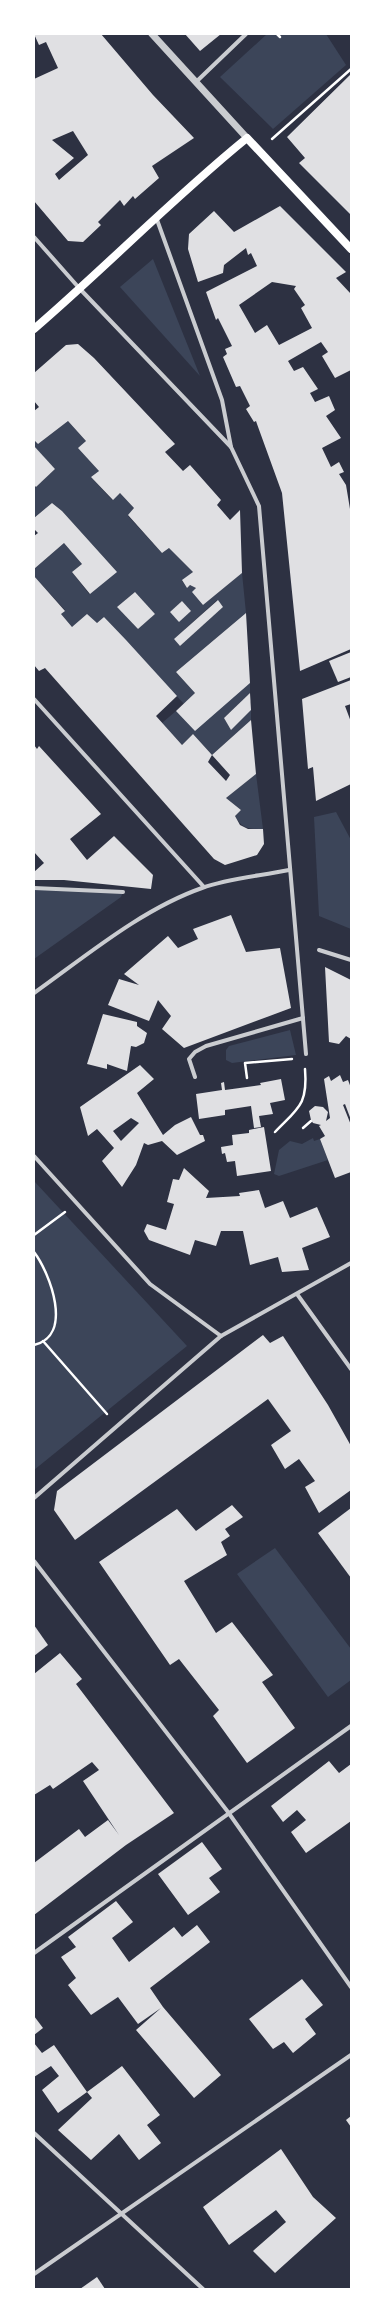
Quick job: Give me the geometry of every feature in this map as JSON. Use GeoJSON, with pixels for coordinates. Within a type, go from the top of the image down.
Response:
{"type":"FeatureCollection","features":[{"type":"Feature","properties":{"kind":"main road"},"geometry":{"type":"LineString","coordinates":[[34,329],[80,289],[156,217],[248,138],[351,249]]}},
{"type":"Feature","properties":{"kind":"street"},"geometry":{"type":"LineString","coordinates":[[152,34],[195,83],[248,138]]}},
{"type":"Feature","properties":{"kind":"street"},"geometry":{"type":"LineString","coordinates":[[195,83],[246,34]]}},
{"type":"Feature","properties":{"kind":"street"},"geometry":{"type":"LineString","coordinates":[[156,217],[222,400],[231,447],[259,506],[288,828],[289,870],[306,1054]]}},
{"type":"Feature","properties":{"kind":"street"},"geometry":{"type":"LineString","coordinates":[[34,237],[80,289],[231,447]]}},
{"type":"Feature","properties":{"kind":"street"},"geometry":{"type":"LineString","coordinates":[[34,700],[204,887]]}},
{"type":"Feature","properties":{"kind":"street"},"geometry":{"type":"LineString","coordinates":[[34,992],[154,910],[204,887],[289,870]]}},
{"type":"Feature","properties":{"kind":"street"},"geometry":{"type":"LineString","coordinates":[[34,888],[123,892]]}},
{"type":"Feature","properties":{"kind":"street"},"geometry":{"type":"LineString","coordinates":[[319,950],[351,960]]}},
{"type":"Feature","properties":{"kind":"street"},"geometry":{"type":"LineString","coordinates":[[195,1077],[190,1059],[195,1052],[206,1046],[303,1018]]}},
{"type":"Feature","properties":{"kind":"street"},"geometry":{"type":"LineString","coordinates":[[34,1156],[78,1202],[150,1284],[221,1336]]}},
{"type":"Feature","properties":{"kind":"street"},"geometry":{"type":"LineString","coordinates":[[34,1498],[221,1336],[351,1263]]}},
{"type":"Feature","properties":{"kind":"street"},"geometry":{"type":"LineString","coordinates":[[297,1294],[351,1369]]}},
{"type":"Feature","properties":{"kind":"street"},"geometry":{"type":"LineString","coordinates":[[34,1561],[228,1812],[351,1987]]}},
{"type":"Feature","properties":{"kind":"street"},"geometry":{"type":"LineString","coordinates":[[34,1953],[228,1812],[351,1726]]}},
{"type":"Feature","properties":{"kind":"street"},"geometry":{"type":"LineString","coordinates":[[34,2274],[120,2213],[351,2055]]}},
{"type":"Feature","properties":{"kind":"street"},"geometry":{"type":"LineString","coordinates":[[34,2134],[203,2289]]}},
{"type":"Feature","properties":{"kind":"path"},"geometry":{"type":"LineString","coordinates":[[277,34],[280,37]]}},
{"type":"Feature","properties":{"kind":"path"},"geometry":{"type":"LineString","coordinates":[[260,151],[351,69]]}},
{"type":"Feature","properties":{"kind":"path"},"geometry":{"type":"LineString","coordinates":[[247,1078],[246,1063],[287,1059]]}},
{"type":"Feature","properties":{"kind":"path"},"geometry":{"type":"LineString","coordinates":[[275,1132],[299,1108],[306,1096],[304,1063]]}},
{"type":"Feature","properties":{"kind":"path"},"geometry":{"type":"LineString","coordinates":[[303,1128],[311,1121]]}},
{"type":"Feature","properties":{"kind":"path"},"geometry":{"type":"LineString","coordinates":[[34,1235],[78,1202]]}},
{"type":"Feature","properties":{"kind":"path"},"geometry":{"type":"LineString","coordinates":[[34,1252],[48,1277],[55,1304],[53,1327],[43,1341],[34,1345]]}},
{"type":"Feature","properties":{"kind":"path"},"geometry":{"type":"LineString","coordinates":[[43,1341],[118,1426]]}},
{"type":"Feature","properties":{"kind":"shaded area"},"geometry":{"type":"Polygon","coordinates":[[[267,34],[326,34],[346,65],[273,129],[220,77],[267,34]]]}},
{"type":"Feature","properties":{"kind":"shaded area"},"geometry":{"type":"Polygon","coordinates":[[[153,259],[200,376],[120,287],[153,259]]]}},
{"type":"Feature","properties":{"kind":"shaded area"},"geometry":{"type":"Polygon","coordinates":[[[68,421],[86,441],[79,448],[99,471],[91,477],[112,500],[120,493],[134,508],[128,516],[162,553],[169,548],[193,572],[182,581],[187,588],[190,585],[196,588],[193,592],[203,605],[242,573],[246,613],[176,672],[195,693],[184,704],[104,617],[97,623],[72,627],[61,614],[65,610],[34,576],[34,569],[64,543],[82,564],[72,572],[89,594],[116,572],[62,511],[52,503],[34,518],[34,485],[36,487],[55,469],[34,447],[34,440],[38,444],[68,421]],[[135,592],[117,607],[138,629],[155,614],[135,592]],[[217,600],[174,639],[180,646],[223,607],[217,600]],[[182,601],[170,612],[179,621],[191,611],[182,601]]]}},
{"type":"Feature","properties":{"kind":"shaded area"},"geometry":{"type":"Polygon","coordinates":[[[250,683],[250,693],[224,718],[231,729],[251,710],[251,720],[212,755],[193,734],[182,745],[162,723],[176,711],[250,683]]]}},
{"type":"Feature","properties":{"kind":"shaded area"},"geometry":{"type":"Polygon","coordinates":[[[256,774],[263,829],[250,828],[240,824],[235,816],[241,810],[226,798],[256,774]]]}},
{"type":"Feature","properties":{"kind":"shaded area"},"geometry":{"type":"Polygon","coordinates":[[[336,812],[351,840],[351,929],[319,916],[314,817],[336,812]]]}},
{"type":"Feature","properties":{"kind":"shaded area"},"geometry":{"type":"Polygon","coordinates":[[[34,888],[123,892],[121,897],[34,959],[34,888]]]}},
{"type":"Feature","properties":{"kind":"shaded area"},"geometry":{"type":"Polygon","coordinates":[[[290,1030],[296,1055],[232,1063],[226,1060],[226,1050],[229,1046],[290,1030]]]}},
{"type":"Feature","properties":{"kind":"shaded area"},"geometry":{"type":"Polygon","coordinates":[[[313,1138],[314,1141],[320,1139],[328,1160],[279,1176],[274,1174],[279,1150],[290,1141],[302,1144],[313,1138]]]}},
{"type":"Feature","properties":{"kind":"shaded area"},"geometry":{"type":"Polygon","coordinates":[[[34,1181],[187,1346],[34,1470],[34,1181]]]}},
{"type":"Feature","properties":{"kind":"shaded area"},"geometry":{"type":"Polygon","coordinates":[[[275,1548],[351,1649],[351,1680],[328,1697],[237,1574],[275,1548]]]}},
{"type":"Feature","properties":{"kind":"building"},"geometry":{"type":"Polygon","coordinates":[[[34,34],[101,34],[153,95],[194,138],[152,166],[159,178],[135,199],[133,196],[124,206],[120,200],[98,222],[101,225],[83,242],[68,241],[34,201],[34,79],[58,68],[46,42],[39,45],[34,34]],[[73,131],[52,140],[74,158],[55,174],[59,180],[88,155],[73,131]]]}},
{"type":"Feature","properties":{"kind":"building"},"geometry":{"type":"Polygon","coordinates":[[[185,34],[221,34],[200,51],[185,34]]]}},
{"type":"Feature","properties":{"kind":"building"},"geometry":{"type":"Polygon","coordinates":[[[351,74],[351,215],[299,163],[305,158],[287,137],[351,74]]]}},
{"type":"Feature","properties":{"kind":"building"},"geometry":{"type":"Polygon","coordinates":[[[280,206],[346,272],[336,278],[351,294],[351,370],[335,378],[322,356],[328,352],[321,342],[288,361],[294,371],[303,367],[318,389],[310,393],[315,402],[329,396],[335,410],[326,416],[341,438],[322,448],[331,467],[339,462],[344,472],[339,474],[346,485],[351,515],[351,649],[300,671],[282,493],[256,421],[254,422],[246,409],[250,406],[240,386],[236,387],[223,357],[227,354],[225,349],[232,346],[218,318],[216,320],[206,292],[257,266],[251,253],[248,255],[246,248],[224,265],[223,273],[198,282],[188,249],[189,234],[214,211],[234,232],[280,206]],[[272,282],[239,305],[255,333],[267,325],[279,345],[312,328],[301,308],[305,305],[294,289],[296,286],[272,282]]]}},
{"type":"Feature","properties":{"kind":"building"},"geometry":{"type":"Polygon","coordinates":[[[78,344],[94,358],[175,444],[165,452],[183,471],[190,465],[221,500],[217,505],[230,520],[240,510],[242,573],[203,605],[192,592],[196,588],[190,585],[187,588],[182,580],[193,572],[169,548],[162,553],[128,515],[134,508],[120,493],[113,500],[91,477],[99,471],[78,448],[86,441],[68,421],[38,444],[34,440],[34,411],[39,407],[34,401],[34,373],[66,345],[78,344]]]}},
{"type":"Feature","properties":{"kind":"building"},"geometry":{"type":"Polygon","coordinates":[[[34,446],[55,469],[36,487],[34,485],[34,446]]]}},
{"type":"Feature","properties":{"kind":"building"},"geometry":{"type":"Polygon","coordinates":[[[52,503],[62,511],[117,572],[90,594],[72,572],[82,564],[64,543],[34,569],[34,536],[38,533],[34,529],[34,518],[52,503]]]}},
{"type":"Feature","properties":{"kind":"building"},"geometry":{"type":"Polygon","coordinates":[[[34,576],[65,611],[61,614],[72,627],[87,614],[97,623],[104,617],[177,696],[156,716],[182,745],[193,734],[212,755],[251,720],[256,774],[226,798],[241,810],[235,816],[240,825],[248,829],[263,829],[264,844],[257,855],[225,865],[214,859],[45,668],[39,671],[34,665],[34,576]],[[212,755],[208,762],[226,781],[230,775],[212,755]]]}},
{"type":"Feature","properties":{"kind":"building"},"geometry":{"type":"Polygon","coordinates":[[[135,592],[155,614],[138,629],[117,607],[135,592]]]}},
{"type":"Feature","properties":{"kind":"building"},"geometry":{"type":"Polygon","coordinates":[[[218,600],[223,607],[180,646],[174,639],[218,600]]]}},
{"type":"Feature","properties":{"kind":"building"},"geometry":{"type":"Polygon","coordinates":[[[182,601],[191,611],[179,622],[170,612],[182,601]]]}},
{"type":"Feature","properties":{"kind":"building"},"geometry":{"type":"Polygon","coordinates":[[[246,613],[250,683],[195,731],[176,711],[195,693],[176,672],[246,613]]]}},
{"type":"Feature","properties":{"kind":"building"},"geometry":{"type":"Polygon","coordinates":[[[351,652],[351,677],[338,682],[329,661],[351,652]]]}},
{"type":"Feature","properties":{"kind":"building"},"geometry":{"type":"Polygon","coordinates":[[[351,680],[351,704],[345,706],[351,722],[351,784],[316,801],[313,767],[308,769],[302,699],[351,680]]]}},
{"type":"Feature","properties":{"kind":"building"},"geometry":{"type":"Polygon","coordinates":[[[250,693],[251,710],[231,730],[224,718],[250,693]]]}},
{"type":"Feature","properties":{"kind":"building"},"geometry":{"type":"Polygon","coordinates":[[[34,745],[37,749],[39,746],[101,814],[70,839],[87,860],[114,836],[153,875],[151,889],[64,880],[34,880],[34,872],[44,863],[34,852],[34,745]]]}},
{"type":"Feature","properties":{"kind":"building"},"geometry":{"type":"Polygon","coordinates":[[[231,915],[246,952],[280,948],[291,1008],[184,1048],[162,1029],[171,1016],[158,1000],[149,1021],[108,1005],[119,979],[139,985],[124,974],[168,936],[178,948],[198,939],[193,929],[231,915]]]}},
{"type":"Feature","properties":{"kind":"building"},"geometry":{"type":"Polygon","coordinates":[[[325,967],[351,980],[351,1039],[346,1036],[339,1044],[329,1042],[325,967]]]}},
{"type":"Feature","properties":{"kind":"building"},"geometry":{"type":"Polygon","coordinates":[[[103,1014],[137,1022],[137,1026],[147,1033],[144,1043],[136,1047],[131,1046],[127,1071],[107,1064],[107,1069],[87,1064],[103,1014]]]}},
{"type":"Feature","properties":{"kind":"building"},"geometry":{"type":"Polygon","coordinates":[[[140,1065],[154,1079],[137,1093],[163,1135],[175,1125],[191,1117],[200,1135],[203,1135],[205,1141],[177,1155],[162,1141],[148,1145],[144,1143],[136,1165],[122,1187],[102,1161],[114,1148],[97,1129],[88,1136],[80,1107],[140,1065]],[[131,1118],[113,1131],[121,1141],[139,1123],[131,1118]]]}},
{"type":"Feature","properties":{"kind":"building"},"geometry":{"type":"Polygon","coordinates":[[[340,1075],[343,1082],[348,1080],[351,1088],[351,1120],[345,1104],[343,1105],[351,1125],[351,1172],[335,1178],[320,1139],[325,1136],[319,1126],[321,1125],[313,1123],[309,1111],[315,1106],[323,1107],[328,1112],[326,1121],[330,1118],[324,1079],[329,1076],[331,1081],[340,1075]]]}},
{"type":"Feature","properties":{"kind":"building"},"geometry":{"type":"Polygon","coordinates":[[[281,1079],[285,1100],[270,1103],[273,1114],[259,1116],[261,1127],[254,1128],[251,1106],[225,1110],[225,1115],[199,1119],[196,1094],[222,1090],[221,1083],[224,1082],[225,1090],[261,1085],[260,1083],[281,1079]]]}},
{"type":"Feature","properties":{"kind":"building"},"geometry":{"type":"Polygon","coordinates":[[[264,1127],[271,1171],[237,1176],[235,1161],[227,1162],[225,1153],[222,1154],[221,1147],[233,1145],[232,1135],[249,1133],[249,1130],[264,1127]]]}},
{"type":"Feature","properties":{"kind":"building"},"geometry":{"type":"Polygon","coordinates":[[[184,1168],[209,1191],[206,1198],[240,1196],[239,1193],[259,1190],[265,1208],[283,1201],[290,1218],[317,1207],[330,1237],[302,1248],[309,1270],[282,1272],[278,1257],[250,1265],[243,1231],[221,1231],[216,1246],[195,1240],[190,1255],[149,1240],[144,1231],[147,1224],[166,1230],[174,1204],[167,1202],[173,1179],[179,1180],[184,1168]]]}},
{"type":"Feature","properties":{"kind":"building"},"geometry":{"type":"Polygon","coordinates":[[[263,1335],[270,1343],[283,1336],[328,1405],[351,1446],[351,1490],[319,1513],[305,1487],[315,1481],[299,1459],[285,1469],[271,1445],[291,1431],[268,1399],[75,1540],[54,1510],[57,1491],[263,1335]]]}},
{"type":"Feature","properties":{"kind":"building"},"geometry":{"type":"Polygon","coordinates":[[[232,1505],[243,1517],[225,1529],[230,1536],[221,1542],[227,1555],[184,1581],[216,1633],[232,1622],[273,1675],[262,1682],[295,1728],[247,1763],[213,1716],[219,1710],[179,1659],[170,1665],[99,1562],[177,1509],[196,1531],[232,1505]]]}},
{"type":"Feature","properties":{"kind":"building"},"geometry":{"type":"Polygon","coordinates":[[[351,1508],[351,1578],[318,1533],[351,1508]]]}},
{"type":"Feature","properties":{"kind":"building"},"geometry":{"type":"Polygon","coordinates":[[[34,1625],[48,1645],[34,1656],[34,1625]]]}},
{"type":"Feature","properties":{"kind":"building"},"geometry":{"type":"Polygon","coordinates":[[[60,1653],[82,1679],[76,1684],[174,1813],[126,1845],[34,1915],[34,1863],[79,1829],[85,1837],[108,1820],[119,1835],[83,1781],[99,1770],[92,1762],[53,1789],[50,1785],[34,1795],[34,1674],[60,1653]]]}},
{"type":"Feature","properties":{"kind":"building"},"geometry":{"type":"Polygon","coordinates":[[[329,1761],[339,1773],[351,1764],[351,1821],[306,1853],[291,1832],[306,1820],[297,1810],[283,1822],[271,1806],[329,1761]]]}},
{"type":"Feature","properties":{"kind":"building"},"geometry":{"type":"Polygon","coordinates":[[[202,1842],[222,1869],[209,1878],[220,1892],[188,1915],[158,1874],[202,1842]]]}},
{"type":"Feature","properties":{"kind":"building"},"geometry":{"type":"Polygon","coordinates":[[[116,1901],[133,1922],[112,1938],[129,1962],[174,1927],[182,1937],[197,1925],[210,1942],[150,1988],[163,2007],[221,2075],[194,2098],[136,2030],[161,2008],[138,2024],[118,1997],[91,2015],[68,1985],[76,1978],[61,1957],[76,1947],[68,1937],[116,1901]]]}},
{"type":"Feature","properties":{"kind":"building"},"geometry":{"type":"Polygon","coordinates":[[[302,1979],[323,2005],[305,2019],[316,2034],[293,2053],[284,2042],[273,2049],[249,2019],[302,1979]]]}},
{"type":"Feature","properties":{"kind":"building"},"geometry":{"type":"Polygon","coordinates":[[[34,2016],[43,2028],[34,2035],[34,2016]]]}},
{"type":"Feature","properties":{"kind":"building"},"geometry":{"type":"Polygon","coordinates":[[[34,2043],[42,2053],[54,2045],[87,2092],[58,2113],[42,2090],[59,2076],[51,2066],[34,2077],[34,2043]]]}},
{"type":"Feature","properties":{"kind":"building"},"geometry":{"type":"Polygon","coordinates":[[[122,2066],[160,2115],[147,2125],[161,2143],[139,2160],[119,2134],[91,2160],[58,2130],[92,2098],[87,2092],[122,2066]]]}},
{"type":"Feature","properties":{"kind":"building"},"geometry":{"type":"Polygon","coordinates":[[[351,2116],[351,2127],[346,2120],[351,2116]]]}},
{"type":"Feature","properties":{"kind":"building"},"geometry":{"type":"Polygon","coordinates":[[[281,2149],[313,2197],[336,2218],[275,2273],[253,2251],[286,2222],[276,2210],[229,2245],[203,2207],[281,2149]]]}},
{"type":"Feature","properties":{"kind":"building"},"geometry":{"type":"Polygon","coordinates":[[[97,2277],[105,2289],[80,2289],[97,2277]]]}}]}
